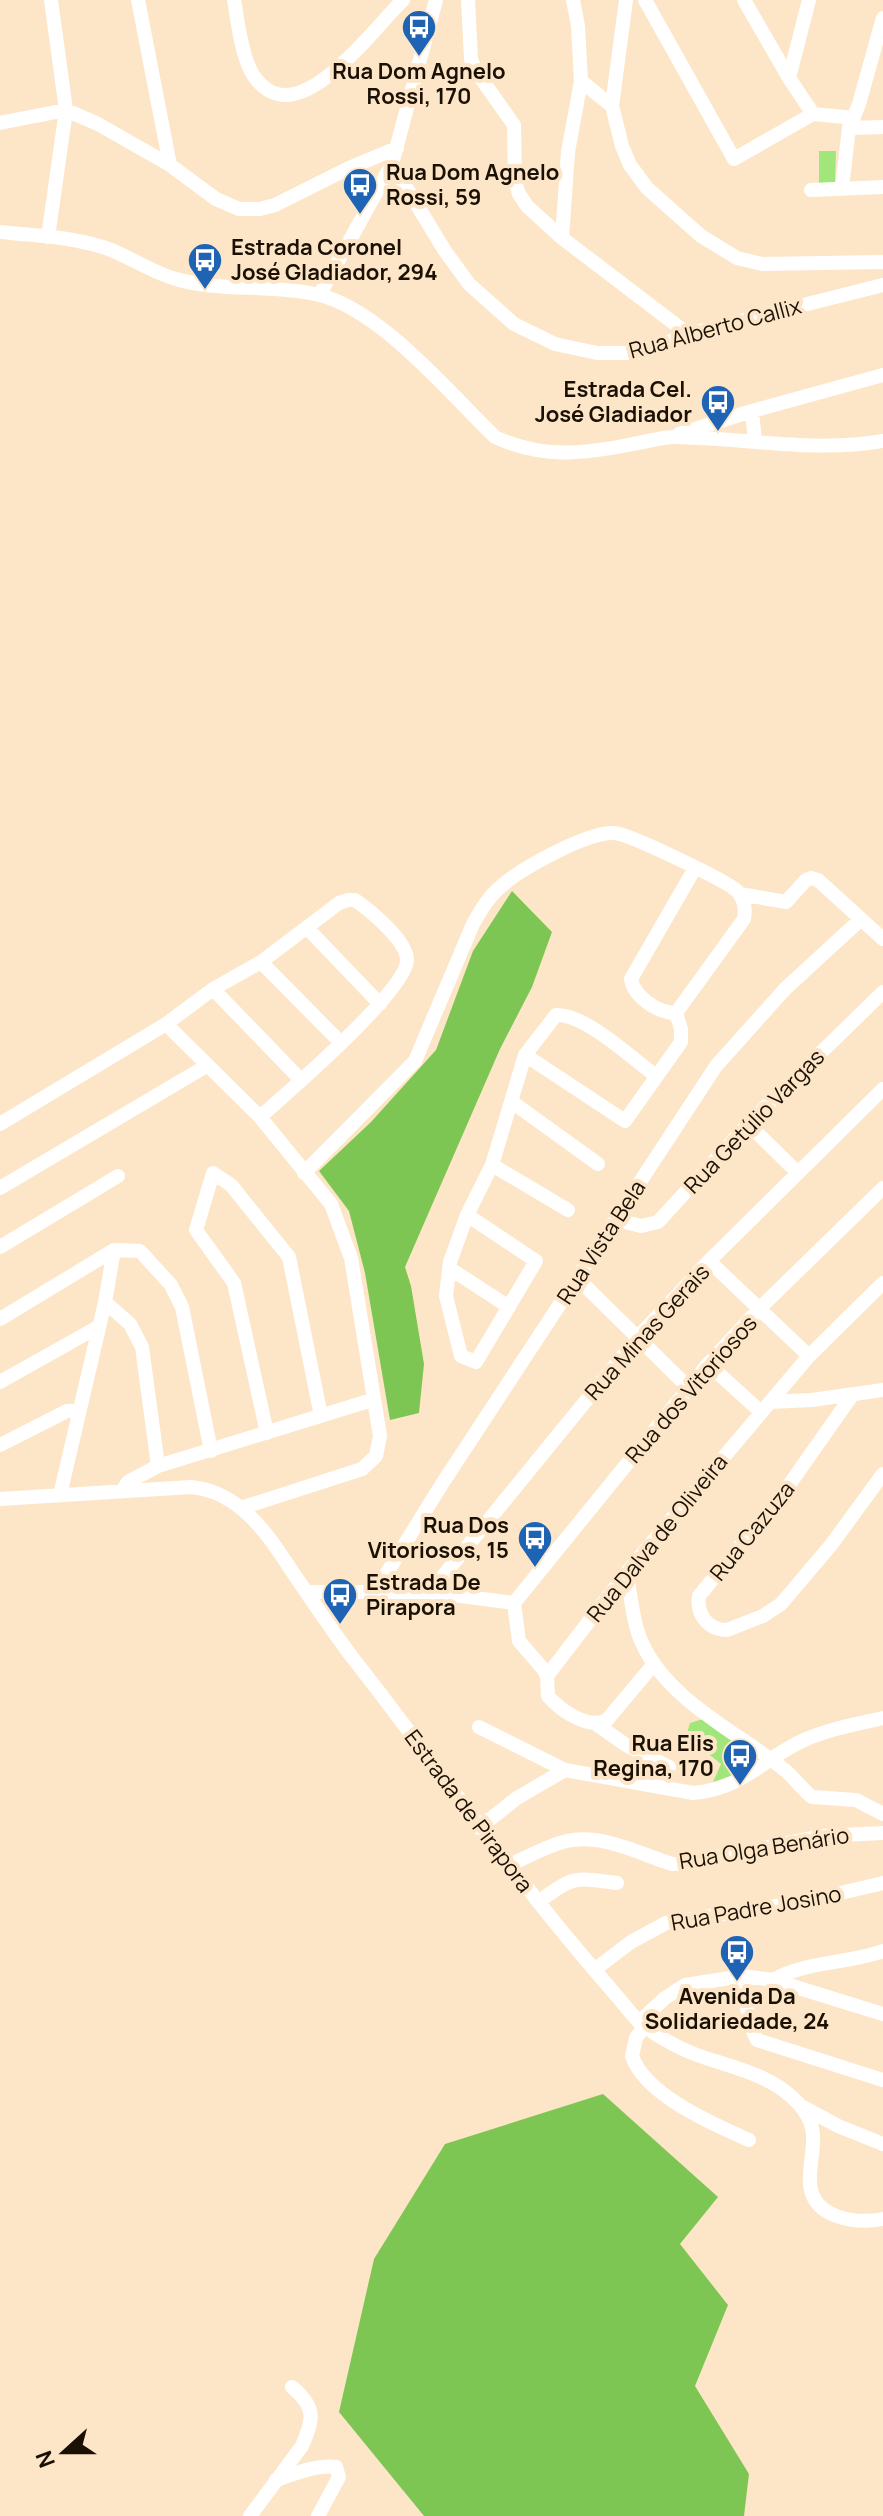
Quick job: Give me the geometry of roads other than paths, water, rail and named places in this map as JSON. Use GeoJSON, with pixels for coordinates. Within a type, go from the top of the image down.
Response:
{"type":"FeatureCollection","features":[{"type":"Feature","properties":{"kind":"street"},"geometry":{"type":"LineString","coordinates":[[48,237],[66,110],[51,0]]}},
{"type":"Feature","properties":{"kind":"street"},"geometry":{"type":"LineString","coordinates":[[138,0],[170,165]]}},
{"type":"Feature","properties":{"kind":"street"},"geometry":{"type":"LineString","coordinates":[[234,0],[249,68],[259,84],[275,94],[292,95],[313,88],[335,71],[403,0]]}},
{"type":"Feature","properties":{"kind":"street"},"geometry":{"type":"LineString","coordinates":[[320,294],[392,164],[436,0]]}},
{"type":"Feature","properties":{"kind":"street"},"geometry":{"type":"LineString","coordinates":[[468,0],[471,59],[475,70],[514,125],[515,181],[519,194],[527,206],[562,238],[688,334]]}},
{"type":"Feature","properties":{"kind":"street"},"geometry":{"type":"LineString","coordinates":[[562,238],[568,152],[581,81],[578,26],[573,0]]}},
{"type":"Feature","properties":{"kind":"street"},"geometry":{"type":"LineString","coordinates":[[626,0],[612,106],[630,165],[647,188],[701,236],[737,258],[762,264],[883,262]]}},
{"type":"Feature","properties":{"kind":"street"},"geometry":{"type":"LineString","coordinates":[[645,0],[734,159],[813,114]]}},
{"type":"Feature","properties":{"kind":"street"},"geometry":{"type":"LineString","coordinates":[[744,0],[813,114],[883,127]]}},
{"type":"Feature","properties":{"kind":"street"},"geometry":{"type":"LineString","coordinates":[[789,78],[809,0]]}},
{"type":"Feature","properties":{"kind":"street"},"geometry":{"type":"LineString","coordinates":[[842,188],[851,123],[876,72],[883,18]]}},
{"type":"Feature","properties":{"kind":"street"},"geometry":{"type":"LineString","coordinates":[[581,81],[612,106]]}},
{"type":"Feature","properties":{"kind":"street"},"geometry":{"type":"LineString","coordinates":[[0,123],[66,110],[98,124],[170,165],[216,199],[239,209],[260,209],[298,195],[349,168],[397,148]]}},
{"type":"Feature","properties":{"kind":"street","name":"Rua Alberto Callix"},"geometry":{"type":"LineString","coordinates":[[392,164],[469,284],[514,324],[555,344],[597,353],[648,351],[688,334],[883,285]]}},
{"type":"Feature","properties":{"kind":"street"},"geometry":{"type":"LineString","coordinates":[[811,190],[883,187]]}},
{"type":"Feature","properties":{"kind":"street"},"geometry":{"type":"LineString","coordinates":[[0,232],[75,240],[106,248],[176,279],[320,294],[361,314],[383,331],[495,437],[515,447],[541,453],[569,455],[671,437],[883,375]]}},
{"type":"Feature","properties":{"kind":"street"},"geometry":{"type":"LineString","coordinates":[[752,411],[755,441]]}},
{"type":"Feature","properties":{"kind":"street"},"geometry":{"type":"LineString","coordinates":[[671,437],[825,448],[883,441]]}},
{"type":"Feature","properties":{"kind":"street"},"geometry":{"type":"LineString","coordinates":[[304,1173],[415,1061],[478,913],[491,895],[507,881],[549,855],[607,833],[629,836],[740,894],[786,902],[811,878],[818,880],[883,939]]}},
{"type":"Feature","properties":{"kind":"street"},"geometry":{"type":"LineString","coordinates":[[676,1013],[659,1010],[636,993],[631,979],[695,868]]}},
{"type":"Feature","properties":{"kind":"street"},"geometry":{"type":"LineString","coordinates":[[676,1013],[744,919],[740,894]]}},
{"type":"Feature","properties":{"kind":"street"},"geometry":{"type":"LineString","coordinates":[[0,1124],[166,1024],[213,989],[261,962],[339,903],[359,902],[399,940],[405,950],[407,965],[380,1004],[260,1117]]}},
{"type":"Feature","properties":{"kind":"street","name":"Rua Vista Bela"},"geometry":{"type":"LineString","coordinates":[[375,1592],[716,1066],[785,989],[860,920]]}},
{"type":"Feature","properties":{"kind":"street"},"geometry":{"type":"LineString","coordinates":[[307,928],[380,1004]]}},
{"type":"Feature","properties":{"kind":"street"},"geometry":{"type":"LineString","coordinates":[[261,962],[341,1043]]}},
{"type":"Feature","properties":{"kind":"street"},"geometry":{"type":"LineString","coordinates":[[213,989],[301,1080]]}},
{"type":"Feature","properties":{"kind":"street","name":"Rua Getúlio Vargas"},"geometry":{"type":"LineString","coordinates":[[617,1220],[641,1226],[658,1222],[748,1124],[883,992]]}},
{"type":"Feature","properties":{"kind":"street"},"geometry":{"type":"LineString","coordinates":[[525,1055],[625,1121],[681,1042],[676,1013]]}},
{"type":"Feature","properties":{"kind":"street"},"geometry":{"type":"LineString","coordinates":[[467,1215],[536,1261],[476,1362],[461,1356],[446,1296],[449,1268],[467,1215],[492,1165],[525,1055],[556,1015],[564,1015],[585,1023],[656,1076]]}},
{"type":"Feature","properties":{"kind":"street"},"geometry":{"type":"LineString","coordinates":[[166,1024],[260,1117],[331,1204],[347,1246],[380,1441],[376,1456],[367,1465],[241,1508]]}},
{"type":"Feature","properties":{"kind":"street"},"geometry":{"type":"LineString","coordinates":[[0,1188],[208,1065]]}},
{"type":"Feature","properties":{"kind":"street","name":"Rua Minas Gerais"},"geometry":{"type":"LineString","coordinates":[[430,1592],[638,1337],[709,1261],[883,1089]]}},
{"type":"Feature","properties":{"kind":"street"},"geometry":{"type":"LineString","coordinates":[[512,1102],[598,1164]]}},
{"type":"Feature","properties":{"kind":"street"},"geometry":{"type":"LineString","coordinates":[[748,1124],[798,1173]]}},
{"type":"Feature","properties":{"kind":"street"},"geometry":{"type":"LineString","coordinates":[[492,1165],[568,1210]]}},
{"type":"Feature","properties":{"kind":"street"},"geometry":{"type":"LineString","coordinates":[[267,1433],[234,1283],[196,1230],[213,1173],[231,1185],[289,1257],[321,1416]]}},
{"type":"Feature","properties":{"kind":"street"},"geometry":{"type":"LineString","coordinates":[[0,1247],[118,1176]]}},
{"type":"Feature","properties":{"kind":"street","name":"Rua dos Vitoriosos"},"geometry":{"type":"LineString","coordinates":[[514,1603],[708,1364],[760,1308],[883,1188]]}},
{"type":"Feature","properties":{"kind":"street"},"geometry":{"type":"LineString","coordinates":[[60,1495],[105,1302],[114,1250]]}},
{"type":"Feature","properties":{"kind":"street"},"geometry":{"type":"LineString","coordinates":[[0,1319],[114,1250],[140,1251],[171,1285],[182,1307],[211,1451]]}},
{"type":"Feature","properties":{"kind":"street"},"geometry":{"type":"LineString","coordinates":[[709,1261],[809,1356]]}},
{"type":"Feature","properties":{"kind":"street"},"geometry":{"type":"LineString","coordinates":[[449,1268],[509,1307]]}},
{"type":"Feature","properties":{"kind":"street"},"geometry":{"type":"LineString","coordinates":[[577,1278],[688,1387]]}},
{"type":"Feature","properties":{"kind":"street","name":"Rua Dalva de Oliveira"},"geometry":{"type":"LineString","coordinates":[[547,1676],[626,1573],[765,1407],[809,1356],[883,1283]]}},
{"type":"Feature","properties":{"kind":"street"},"geometry":{"type":"LineString","coordinates":[[105,1302],[130,1324],[142,1347],[158,1466]]}},
{"type":"Feature","properties":{"kind":"street"},"geometry":{"type":"LineString","coordinates":[[0,1382],[98,1327]]}},
{"type":"Feature","properties":{"kind":"street"},"geometry":{"type":"LineString","coordinates":[[708,1364],[765,1407],[880,1387]]}},
{"type":"Feature","properties":{"kind":"street","name":"Rua Cazuza"},"geometry":{"type":"LineString","coordinates":[[853,1394],[782,1495],[699,1596],[698,1604],[704,1619],[719,1630],[727,1630],[772,1612],[831,1545],[883,1474]]}},
{"type":"Feature","properties":{"kind":"street"},"geometry":{"type":"LineString","coordinates":[[122,1491],[128,1482],[158,1466],[372,1400]]}},
{"type":"Feature","properties":{"kind":"street"},"geometry":{"type":"LineString","coordinates":[[0,1445],[67,1411],[79,1411]]}},
{"type":"Feature","properties":{"kind":"street","name":"Estrada de Pirapora"},"geometry":{"type":"LineString","coordinates":[[0,1499],[191,1487],[208,1488],[241,1508],[268,1537],[479,1828],[642,2024],[694,2054],[767,2080],[800,2106],[883,2144]]}},
{"type":"Feature","properties":{"kind":"street"},"geometry":{"type":"LineString","coordinates":[[626,1573],[633,1617],[641,1642],[653,1665],[677,1690],[786,1771],[812,1797],[856,1800],[883,1814]]}},
{"type":"Feature","properties":{"kind":"street"},"geometry":{"type":"LineString","coordinates":[[306,1592],[430,1592],[514,1603],[519,1641],[547,1676],[548,1696],[553,1702],[669,1767]]}},
{"type":"Feature","properties":{"kind":"street"},"geometry":{"type":"LineString","coordinates":[[596,1724],[607,1720],[653,1665]]}},
{"type":"Feature","properties":{"kind":"street"},"geometry":{"type":"LineString","coordinates":[[479,1727],[565,1770],[693,1793],[710,1792],[732,1785],[805,1740],[883,1718]]}},
{"type":"Feature","properties":{"kind":"street"},"geometry":{"type":"LineString","coordinates":[[479,1828],[517,1798],[565,1770]]}},
{"type":"Feature","properties":{"kind":"street","name":"Rua Olga Benário"},"geometry":{"type":"LineString","coordinates":[[509,1865],[561,1843],[582,1839],[681,1864],[822,1836],[883,1833]]}},
{"type":"Feature","properties":{"kind":"street"},"geometry":{"type":"LineString","coordinates":[[538,1902],[571,1880],[617,1883]]}},
{"type":"Feature","properties":{"kind":"street","name":"Rua Padre Josino"},"geometry":{"type":"LineString","coordinates":[[594,1970],[631,1942],[666,1923],[807,1901],[883,1883]]}},
{"type":"Feature","properties":{"kind":"street"},"geometry":{"type":"LineString","coordinates":[[773,1980],[803,1967],[883,1951]]}},
{"type":"Feature","properties":{"kind":"street"},"geometry":{"type":"LineString","coordinates":[[743,1976],[749,2023],[757,2040],[883,2080]]}},
{"type":"Feature","properties":{"kind":"street"},"geometry":{"type":"LineString","coordinates":[[749,2140],[675,2102],[644,2077],[632,2056],[636,2038],[642,2024],[665,1998],[685,1985],[743,1976],[773,1980],[883,2014]]}},
{"type":"Feature","properties":{"kind":"street"},"geometry":{"type":"LineString","coordinates":[[800,2106],[813,2131],[810,2184],[818,2202],[842,2219],[859,2222],[883,2219]]}},
{"type":"Feature","properties":{"kind":"street"},"geometry":{"type":"LineString","coordinates":[[250,2516],[302,2446],[310,2424],[310,2406],[292,2387]]}},
{"type":"Feature","properties":{"kind":"street"},"geometry":{"type":"LineString","coordinates":[[276,2481],[302,2471],[336,2467],[339,2477],[318,2516]]}},
{"type":"Feature","properties":{"kind":"place","name":"Rua Dom Agnelo Rossi, 170"},"geometry":{"type":"Point","coordinates":[419,58]}},
{"type":"Feature","properties":{"kind":"place","name":"Rua Dom Agnelo Rossi, 59"},"geometry":{"type":"Point","coordinates":[360,216]}},
{"type":"Feature","properties":{"kind":"place","name":"Estrada Coronel José Gladiador, 294"},"geometry":{"type":"Point","coordinates":[205,291]}},
{"type":"Feature","properties":{"kind":"place","name":"Estrada Cel. José Gladiador"},"geometry":{"type":"Point","coordinates":[718,433]}},
{"type":"Feature","properties":{"kind":"place","name":"Rua Dos Vitoriosos, 15"},"geometry":{"type":"Point","coordinates":[535,1569]}},
{"type":"Feature","properties":{"kind":"place","name":"Estrada De Pirapora"},"geometry":{"type":"Point","coordinates":[340,1626]}},
{"type":"Feature","properties":{"kind":"place","name":"Rua Elis Regina, 170"},"geometry":{"type":"Point","coordinates":[740,1787]}},
{"type":"Feature","properties":{"kind":"place","name":"Avenida Da Solidariedade, 24"},"geometry":{"type":"Point","coordinates":[737,1983]}}]}
